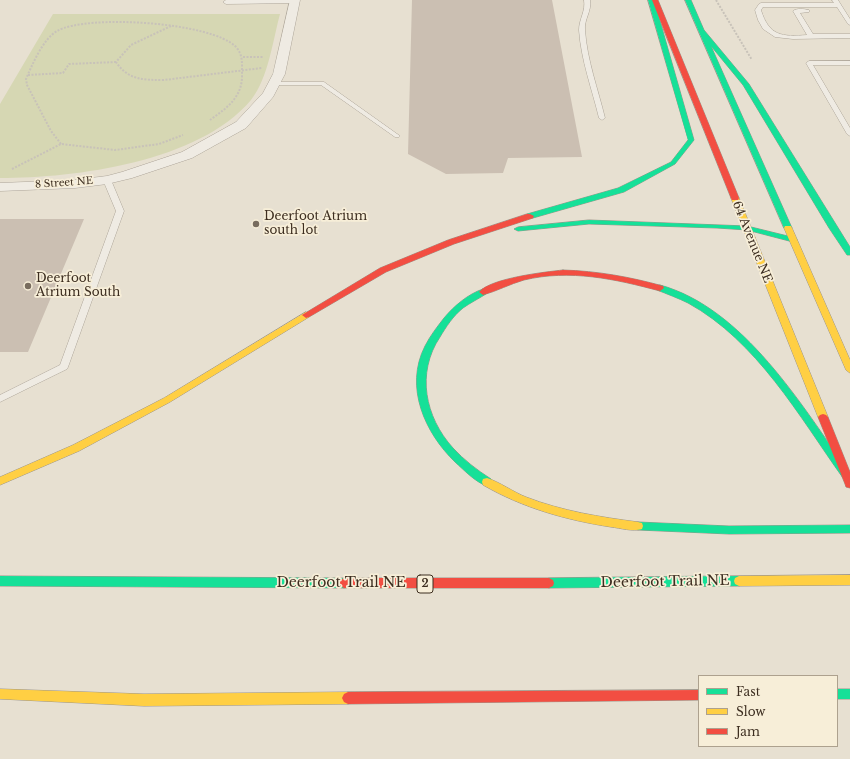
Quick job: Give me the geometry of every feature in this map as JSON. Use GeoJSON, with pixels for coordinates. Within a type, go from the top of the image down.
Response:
{"type":"FeatureCollection","features":[{"type":"Feature","properties":{"kind":"main road"},"geometry":{"type":"LineString","coordinates":[[0,480],[76,448],[167,400],[333,298],[383,270],[438,247],[481,234],[538,213],[621,190],[673,163],[691,140],[651,0]]}},
{"type":"Feature","properties":{"kind":"main road","name":"64 Avenue NE"},"geometry":{"type":"LineString","coordinates":[[655,0],[810,388],[850,484]]}},
{"type":"Feature","properties":{"kind":"main road"},"geometry":{"type":"LineString","coordinates":[[688,0],[850,370]]}},
{"type":"Feature","properties":{"kind":"main road"},"geometry":{"type":"LineString","coordinates":[[700,29],[746,84],[833,228],[850,253]]}},
{"type":"Feature","properties":{"kind":"main road"},"geometry":{"type":"LineString","coordinates":[[740,142],[763,173]]}},
{"type":"Feature","properties":{"kind":"main road"},"geometry":{"type":"LineString","coordinates":[[481,234],[589,222],[645,223],[747,228],[793,240]]}},
{"type":"Feature","properties":{"kind":"main road"},"geometry":{"type":"LineString","coordinates":[[846,475],[764,363],[743,339],[728,325],[700,305],[678,294],[636,280],[613,275],[570,272],[534,276],[499,285],[471,298],[447,318],[429,344],[422,362],[419,379],[421,396],[426,414],[434,432],[446,448],[460,462],[495,487],[516,497],[545,508],[573,516],[638,526],[706,530],[850,529]]}},
{"type":"Feature","properties":{"kind":"main road","name":"Deerfoot Trail NE"},"geometry":{"type":"LineString","coordinates":[[0,580],[463,584],[850,580]]}},
{"type":"Feature","properties":{"kind":"main road"},"geometry":{"type":"LineString","coordinates":[[0,694],[144,700],[698,695]]}},
{"type":"Feature","properties":{"kind":"main road"},"geometry":{"type":"LineString","coordinates":[[838,694],[850,694]]}},
{"type":"Feature","properties":{"kind":"street","name":"8 Street NE"},"geometry":{"type":"LineString","coordinates":[[0,187],[75,184],[107,180],[128,175],[187,155],[241,125],[269,94],[279,74],[295,1]]}},
{"type":"Feature","properties":{"kind":"lane"},"geometry":{"type":"LineString","coordinates":[[587,0],[589,7],[582,27],[585,53],[602,118]]}},
{"type":"Feature","properties":{"kind":"lane"},"geometry":{"type":"LineString","coordinates":[[226,2],[295,1]]}},
{"type":"Feature","properties":{"kind":"lane"},"geometry":{"type":"LineString","coordinates":[[850,23],[836,2],[761,5],[758,10],[763,26],[774,35],[790,37],[850,36]]}},
{"type":"Feature","properties":{"kind":"lane"},"geometry":{"type":"LineString","coordinates":[[811,36],[796,11],[842,11]]}},
{"type":"Feature","properties":{"kind":"lane"},"geometry":{"type":"LineString","coordinates":[[850,62],[808,63],[850,134]]}},
{"type":"Feature","properties":{"kind":"lane"},"geometry":{"type":"LineString","coordinates":[[275,83],[320,84],[397,136]]}},
{"type":"Feature","properties":{"kind":"lane"},"geometry":{"type":"LineString","coordinates":[[0,399],[64,367],[120,211],[107,180]]}},
{"type":"Feature","properties":{"kind":"path"},"geometry":{"type":"LineString","coordinates":[[61,144],[51,131],[27,86],[26,79],[50,38],[56,32],[65,27],[86,23],[140,23],[192,29],[218,35],[234,46],[243,57],[243,78],[241,88],[231,103],[206,124]]}},
{"type":"Feature","properties":{"kind":"path"},"geometry":{"type":"LineString","coordinates":[[28,75],[63,73],[69,64],[116,62],[131,45],[171,26]]}},
{"type":"Feature","properties":{"kind":"path"},"geometry":{"type":"LineString","coordinates":[[116,62],[117,67],[124,73],[136,79],[152,80],[172,80],[242,69],[263,68],[265,57],[243,57]]}},
{"type":"Feature","properties":{"kind":"path"},"geometry":{"type":"LineString","coordinates":[[7,172],[61,144],[116,150],[138,148],[159,144],[189,132]]}},
{"type":"Feature","properties":{"kind":"green space"},"geometry":{"type":"Polygon","coordinates":[[[53,14],[280,14],[266,70],[257,91],[251,100],[228,121],[201,138],[169,152],[99,170],[64,175],[0,178],[0,104],[53,14]]]}},
{"type":"Feature","properties":{"kind":"building"},"geometry":{"type":"Polygon","coordinates":[[[412,0],[552,0],[582,157],[508,158],[503,173],[446,174],[408,154],[412,0]]]}},
{"type":"Feature","properties":{"kind":"building","name":"Deerfoot Atrium South"},"geometry":{"type":"Polygon","coordinates":[[[0,219],[84,219],[28,352],[0,352],[0,219]]]}},
{"type":"Feature","properties":{"kind":"traffic: fast"},"geometry":{"type":"LineString","coordinates":[[530,216],[621,190],[673,163],[691,140],[651,0]]}},
{"type":"Feature","properties":{"kind":"traffic: fast"},"geometry":{"type":"LineString","coordinates":[[688,0],[788,228]]}},
{"type":"Feature","properties":{"kind":"traffic: fast"},"geometry":{"type":"LineString","coordinates":[[700,29],[746,84],[833,228],[850,253]]}},
{"type":"Feature","properties":{"kind":"traffic: fast"},"geometry":{"type":"LineString","coordinates":[[518,229],[589,222],[717,226],[747,228],[793,240]]}},
{"type":"Feature","properties":{"kind":"traffic: fast"},"geometry":{"type":"LineString","coordinates":[[660,288],[691,301],[718,319],[743,341],[766,366],[787,393],[846,475]]}},
{"type":"Feature","properties":{"kind":"traffic: fast"},"geometry":{"type":"LineString","coordinates":[[483,292],[463,304],[455,311],[443,325],[429,347],[422,369],[421,390],[426,412],[436,432],[450,451],[467,468],[487,482]]}},
{"type":"Feature","properties":{"kind":"traffic: fast"},"geometry":{"type":"LineString","coordinates":[[638,526],[729,530],[850,529]]}},
{"type":"Feature","properties":{"kind":"traffic: fast"},"geometry":{"type":"LineString","coordinates":[[0,581],[344,583]]}},
{"type":"Feature","properties":{"kind":"traffic: fast"},"geometry":{"type":"LineString","coordinates":[[549,583],[739,581]]}},
{"type":"Feature","properties":{"kind":"traffic: fast"},"geometry":{"type":"LineString","coordinates":[[838,694],[850,694]]}},
{"type":"Feature","properties":{"kind":"traffic: slow"},"geometry":{"type":"LineString","coordinates":[[735,198],[823,417]]}},
{"type":"Feature","properties":{"kind":"traffic: slow"},"geometry":{"type":"LineString","coordinates":[[788,228],[850,370]]}},
{"type":"Feature","properties":{"kind":"traffic: slow"},"geometry":{"type":"LineString","coordinates":[[0,481],[76,448],[167,400],[306,315]]}},
{"type":"Feature","properties":{"kind":"traffic: slow"},"geometry":{"type":"LineString","coordinates":[[487,482],[504,492],[541,507],[599,521],[638,526]]}},
{"type":"Feature","properties":{"kind":"traffic: slow"},"geometry":{"type":"LineString","coordinates":[[739,581],[850,580]]}},
{"type":"Feature","properties":{"kind":"traffic: slow"},"geometry":{"type":"LineString","coordinates":[[0,694],[144,700],[348,698]]}},
{"type":"Feature","properties":{"kind":"traffic: jam"},"geometry":{"type":"LineString","coordinates":[[655,0],[735,198]]}},
{"type":"Feature","properties":{"kind":"traffic: jam"},"geometry":{"type":"LineString","coordinates":[[306,315],[383,270],[451,242],[530,216]]}},
{"type":"Feature","properties":{"kind":"traffic: jam"},"geometry":{"type":"LineString","coordinates":[[483,292],[505,283],[524,278],[544,274],[563,273],[583,273],[622,278],[660,288]]}},
{"type":"Feature","properties":{"kind":"traffic: jam"},"geometry":{"type":"LineString","coordinates":[[823,417],[850,484]]}},
{"type":"Feature","properties":{"kind":"traffic: jam"},"geometry":{"type":"LineString","coordinates":[[344,583],[549,583]]}},
{"type":"Feature","properties":{"kind":"traffic: jam"},"geometry":{"type":"LineString","coordinates":[[348,698],[698,695]]}},
{"type":"Feature","properties":{"kind":"place","name":"Deerfoot Atrium south lot"},"geometry":{"type":"Point","coordinates":[256,224]}},
{"type":"Feature","properties":{"kind":"place","name":"Deerfoot Atrium South"},"geometry":{"type":"Point","coordinates":[28,286]}}]}
